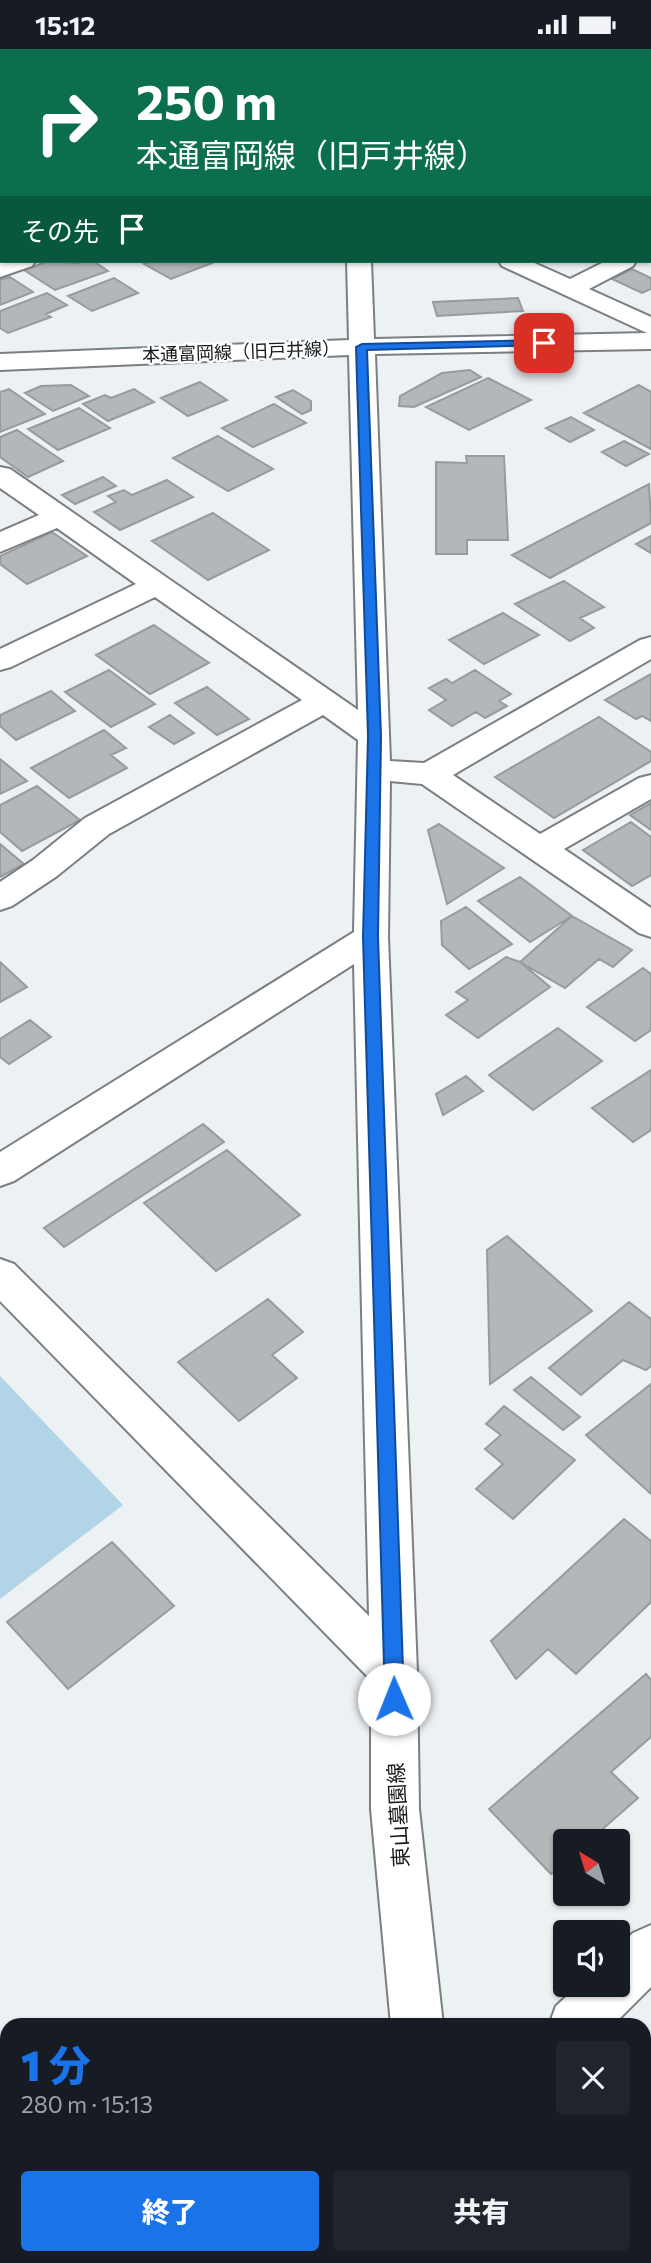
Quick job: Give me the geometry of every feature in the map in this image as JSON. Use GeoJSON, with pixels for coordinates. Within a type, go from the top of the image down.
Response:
{"type":"FeatureCollection","features":[{"type":"Feature","properties":{"kind":"street"},"geometry":{"type":"LineString","coordinates":[[0,269],[17,263]]}},
{"type":"Feature","properties":{"kind":"street","name":"東山墓園線"},"geometry":{"type":"LineString","coordinates":[[359,263],[374,753],[371,937],[394,1672],[395,1809],[416,2018]]}},
{"type":"Feature","properties":{"kind":"street"},"geometry":{"type":"LineString","coordinates":[[515,263],[651,327]]}},
{"type":"Feature","properties":{"kind":"street"},"geometry":{"type":"LineString","coordinates":[[569,289],[620,263]]}},
{"type":"Feature","properties":{"kind":"street","name":"本通富岡線（旧戸井線）"},"geometry":{"type":"LineString","coordinates":[[0,362],[362,347],[651,341]]}},
{"type":"Feature","properties":{"kind":"street"},"geometry":{"type":"LineString","coordinates":[[0,475],[324,701],[374,753],[430,774],[651,925]]}},
{"type":"Feature","properties":{"kind":"street"},"geometry":{"type":"LineString","coordinates":[[0,543],[60,516]]}},
{"type":"Feature","properties":{"kind":"street"},"geometry":{"type":"LineString","coordinates":[[0,661],[157,585]]}},
{"type":"Feature","properties":{"kind":"street"},"geometry":{"type":"LineString","coordinates":[[430,774],[651,646]]}},
{"type":"Feature","properties":{"kind":"street"},"geometry":{"type":"LineString","coordinates":[[0,898],[45,868],[97,826],[324,701]]}},
{"type":"Feature","properties":{"kind":"street"},"geometry":{"type":"LineString","coordinates":[[539,849],[651,785]]}},
{"type":"Feature","properties":{"kind":"street"},"geometry":{"type":"LineString","coordinates":[[0,1171],[371,937]]}},
{"type":"Feature","properties":{"kind":"street"},"geometry":{"type":"LineString","coordinates":[[0,1275],[394,1672]]}},
{"type":"Feature","properties":{"kind":"street"},"geometry":{"type":"LineString","coordinates":[[630,1971],[651,1951]]}},
{"type":"Feature","properties":{"kind":"street"},"geometry":{"type":"LineString","coordinates":[[582,2018],[604,1997]]}},
{"type":"Feature","properties":{"kind":"shaded area"},"geometry":{"type":"Polygon","coordinates":[[[0,1376],[123,1505],[0,1599],[0,1376]]]}},
{"type":"Feature","properties":{"kind":"building"},"geometry":{"type":"Polygon","coordinates":[[[43,263],[96,263],[108,271],[55,290],[24,270],[43,263]]]}},
{"type":"Feature","properties":{"kind":"building"},"geometry":{"type":"Polygon","coordinates":[[[147,263],[212,263],[171,279],[144,264],[147,263]]]}},
{"type":"Feature","properties":{"kind":"building"},"geometry":{"type":"Polygon","coordinates":[[[632,269],[651,278],[651,289],[642,293],[612,279],[632,269]]]}},
{"type":"Feature","properties":{"kind":"building"},"geometry":{"type":"Polygon","coordinates":[[[10,277],[33,292],[0,305],[0,280],[10,277]]]}},
{"type":"Feature","properties":{"kind":"building"},"geometry":{"type":"Polygon","coordinates":[[[114,278],[138,293],[92,311],[68,296],[114,278]]]}},
{"type":"Feature","properties":{"kind":"building"},"geometry":{"type":"Polygon","coordinates":[[[47,293],[67,305],[46,314],[51,317],[8,333],[0,328],[0,311],[47,293]]]}},
{"type":"Feature","properties":{"kind":"building"},"geometry":{"type":"Polygon","coordinates":[[[518,298],[523,311],[437,316],[433,302],[518,298]]]}},
{"type":"Feature","properties":{"kind":"building"},"geometry":{"type":"Polygon","coordinates":[[[470,370],[481,377],[414,407],[399,406],[400,396],[442,373],[470,370]]]}},
{"type":"Feature","properties":{"kind":"building"},"geometry":{"type":"Polygon","coordinates":[[[488,378],[531,400],[469,430],[426,407],[488,378]]]}},
{"type":"Feature","properties":{"kind":"building"},"geometry":{"type":"Polygon","coordinates":[[[200,382],[227,400],[188,416],[161,398],[200,382]]]}},
{"type":"Feature","properties":{"kind":"building"},"geometry":{"type":"Polygon","coordinates":[[[71,385],[89,396],[53,411],[25,393],[41,386],[71,385]]]}},
{"type":"Feature","properties":{"kind":"building"},"geometry":{"type":"Polygon","coordinates":[[[639,385],[651,392],[651,449],[584,413],[639,385]]]}},
{"type":"Feature","properties":{"kind":"building"},"geometry":{"type":"Polygon","coordinates":[[[9,389],[45,414],[0,432],[0,392],[9,389]]]}},
{"type":"Feature","properties":{"kind":"building"},"geometry":{"type":"Polygon","coordinates":[[[134,389],[154,402],[108,421],[83,404],[105,395],[111,398],[134,389]]]}},
{"type":"Feature","properties":{"kind":"building"},"geometry":{"type":"Polygon","coordinates":[[[293,390],[311,401],[311,410],[302,414],[276,397],[293,390]]]}},
{"type":"Feature","properties":{"kind":"building"},"geometry":{"type":"Polygon","coordinates":[[[274,404],[306,423],[253,447],[222,428],[274,404]]]}},
{"type":"Feature","properties":{"kind":"building"},"geometry":{"type":"Polygon","coordinates":[[[79,408],[110,428],[58,450],[28,429],[79,408]]]}},
{"type":"Feature","properties":{"kind":"building"},"geometry":{"type":"Polygon","coordinates":[[[571,417],[594,430],[570,442],[546,428],[571,417]]]}},
{"type":"Feature","properties":{"kind":"building"},"geometry":{"type":"Polygon","coordinates":[[[17,430],[63,461],[28,477],[0,457],[0,437],[17,430]]]}},
{"type":"Feature","properties":{"kind":"building"},"geometry":{"type":"Polygon","coordinates":[[[218,436],[273,469],[228,491],[173,458],[218,436]]]}},
{"type":"Feature","properties":{"kind":"building"},"geometry":{"type":"Polygon","coordinates":[[[624,441],[649,454],[626,466],[602,452],[624,441]]]}},
{"type":"Feature","properties":{"kind":"building"},"geometry":{"type":"Polygon","coordinates":[[[466,456],[504,456],[508,540],[467,540],[467,554],[436,554],[436,462],[467,463],[466,456]]]}},
{"type":"Feature","properties":{"kind":"building"},"geometry":{"type":"Polygon","coordinates":[[[103,477],[116,486],[75,504],[62,495],[103,477]]]}},
{"type":"Feature","properties":{"kind":"building"},"geometry":{"type":"Polygon","coordinates":[[[167,480],[193,497],[120,530],[94,512],[116,502],[108,496],[124,490],[132,495],[167,480]]]}},
{"type":"Feature","properties":{"kind":"building"},"geometry":{"type":"Polygon","coordinates":[[[649,484],[651,523],[550,578],[512,555],[649,484]]]}},
{"type":"Feature","properties":{"kind":"building"},"geometry":{"type":"Polygon","coordinates":[[[213,513],[269,550],[208,580],[152,541],[213,513]]]}},
{"type":"Feature","properties":{"kind":"building"},"geometry":{"type":"Polygon","coordinates":[[[52,532],[87,556],[27,584],[0,564],[0,556],[52,532]]]}},
{"type":"Feature","properties":{"kind":"building"},"geometry":{"type":"Polygon","coordinates":[[[651,536],[651,553],[636,544],[651,536]]]}},
{"type":"Feature","properties":{"kind":"building"},"geometry":{"type":"Polygon","coordinates":[[[564,581],[604,607],[580,618],[594,628],[570,641],[515,604],[564,581]]]}},
{"type":"Feature","properties":{"kind":"building"},"geometry":{"type":"Polygon","coordinates":[[[503,613],[539,635],[484,664],[449,640],[503,613]]]}},
{"type":"Feature","properties":{"kind":"building"},"geometry":{"type":"Polygon","coordinates":[[[154,625],[209,663],[150,694],[96,655],[154,625]]]}},
{"type":"Feature","properties":{"kind":"building"},"geometry":{"type":"Polygon","coordinates":[[[109,670],[155,704],[111,727],[65,692],[109,670]]]}},
{"type":"Feature","properties":{"kind":"building"},"geometry":{"type":"Polygon","coordinates":[[[475,670],[511,694],[499,701],[507,706],[485,718],[476,712],[452,726],[429,710],[446,700],[429,688],[446,679],[452,683],[475,670]]]}},
{"type":"Feature","properties":{"kind":"building"},"geometry":{"type":"Polygon","coordinates":[[[651,674],[651,721],[642,716],[636,719],[605,700],[651,674]]]}},
{"type":"Feature","properties":{"kind":"building"},"geometry":{"type":"Polygon","coordinates":[[[207,687],[249,719],[217,735],[175,703],[207,687]]]}},
{"type":"Feature","properties":{"kind":"building"},"geometry":{"type":"Polygon","coordinates":[[[51,691],[75,711],[16,740],[0,726],[0,715],[51,691]]]}},
{"type":"Feature","properties":{"kind":"building"},"geometry":{"type":"Polygon","coordinates":[[[170,715],[194,733],[174,744],[149,727],[170,715]]]}},
{"type":"Feature","properties":{"kind":"building"},"geometry":{"type":"Polygon","coordinates":[[[599,717],[651,752],[651,761],[554,818],[495,777],[599,717]]]}},
{"type":"Feature","properties":{"kind":"building"},"geometry":{"type":"Polygon","coordinates":[[[104,730],[126,748],[111,755],[127,768],[69,798],[31,768],[104,730]]]}},
{"type":"Feature","properties":{"kind":"building"},"geometry":{"type":"Polygon","coordinates":[[[0,759],[27,781],[0,794],[0,759]]]}},
{"type":"Feature","properties":{"kind":"building"},"geometry":{"type":"Polygon","coordinates":[[[37,786],[80,820],[22,851],[0,832],[0,805],[37,786]]]}},
{"type":"Feature","properties":{"kind":"building"},"geometry":{"type":"Polygon","coordinates":[[[651,803],[651,830],[630,815],[651,803]]]}},
{"type":"Feature","properties":{"kind":"building"},"geometry":{"type":"Polygon","coordinates":[[[631,822],[651,837],[651,875],[632,886],[583,850],[631,822]]]}},
{"type":"Feature","properties":{"kind":"building"},"geometry":{"type":"Polygon","coordinates":[[[439,824],[504,868],[447,904],[428,830],[439,824]]]}},
{"type":"Feature","properties":{"kind":"building"},"geometry":{"type":"Polygon","coordinates":[[[0,844],[24,864],[0,877],[0,844]]]}},
{"type":"Feature","properties":{"kind":"building"},"geometry":{"type":"Polygon","coordinates":[[[520,877],[572,916],[530,942],[478,901],[520,877]]]}},
{"type":"Feature","properties":{"kind":"building"},"geometry":{"type":"Polygon","coordinates":[[[466,907],[512,944],[469,969],[442,945],[441,921],[466,907]]]}},
{"type":"Feature","properties":{"kind":"building"},"geometry":{"type":"Polygon","coordinates":[[[572,916],[632,950],[613,967],[599,959],[565,988],[520,962],[572,916]]]}},
{"type":"Feature","properties":{"kind":"building"},"geometry":{"type":"Polygon","coordinates":[[[506,957],[520,962],[550,987],[478,1038],[446,1015],[468,1000],[456,992],[506,957]]]}},
{"type":"Feature","properties":{"kind":"building"},"geometry":{"type":"Polygon","coordinates":[[[0,962],[27,987],[0,1002],[0,962]]]}},
{"type":"Feature","properties":{"kind":"building"},"geometry":{"type":"Polygon","coordinates":[[[643,968],[651,974],[651,1030],[635,1041],[587,1007],[643,968]]]}},
{"type":"Feature","properties":{"kind":"building"},"geometry":{"type":"Polygon","coordinates":[[[30,1020],[51,1037],[9,1064],[0,1057],[0,1039],[30,1020]]]}},
{"type":"Feature","properties":{"kind":"building"},"geometry":{"type":"Polygon","coordinates":[[[558,1028],[602,1061],[533,1110],[489,1075],[558,1028]]]}},
{"type":"Feature","properties":{"kind":"building"},"geometry":{"type":"Polygon","coordinates":[[[651,1070],[651,1130],[633,1142],[592,1108],[651,1070]]]}},
{"type":"Feature","properties":{"kind":"building"},"geometry":{"type":"Polygon","coordinates":[[[466,1076],[483,1091],[443,1115],[436,1094],[466,1076]]]}},
{"type":"Feature","properties":{"kind":"building"},"geometry":{"type":"Polygon","coordinates":[[[203,1124],[224,1142],[64,1247],[44,1228],[203,1124]]]}},
{"type":"Feature","properties":{"kind":"building"},"geometry":{"type":"Polygon","coordinates":[[[227,1150],[300,1215],[216,1271],[144,1203],[227,1150]]]}},
{"type":"Feature","properties":{"kind":"building"},"geometry":{"type":"Polygon","coordinates":[[[507,1236],[592,1311],[490,1384],[487,1250],[507,1236]]]}},
{"type":"Feature","properties":{"kind":"building"},"geometry":{"type":"Polygon","coordinates":[[[268,1299],[303,1332],[272,1355],[297,1378],[239,1421],[178,1362],[268,1299]]]}},
{"type":"Feature","properties":{"kind":"building"},"geometry":{"type":"Polygon","coordinates":[[[629,1302],[651,1319],[651,1366],[646,1370],[623,1360],[581,1395],[549,1368],[629,1302]]]}},
{"type":"Feature","properties":{"kind":"building"},"geometry":{"type":"Polygon","coordinates":[[[531,1377],[580,1417],[563,1430],[514,1390],[531,1377]]]}},
{"type":"Feature","properties":{"kind":"building"},"geometry":{"type":"Polygon","coordinates":[[[651,1384],[651,1494],[586,1435],[651,1384]]]}},
{"type":"Feature","properties":{"kind":"building"},"geometry":{"type":"Polygon","coordinates":[[[504,1406],[575,1460],[513,1519],[476,1489],[503,1464],[485,1449],[501,1435],[486,1424],[504,1406]]]}},
{"type":"Feature","properties":{"kind":"building"},"geometry":{"type":"Polygon","coordinates":[[[624,1519],[651,1541],[651,1602],[576,1674],[548,1649],[516,1679],[491,1641],[624,1519]]]}},
{"type":"Feature","properties":{"kind":"building"},"geometry":{"type":"Polygon","coordinates":[[[112,1542],[174,1606],[68,1689],[7,1622],[112,1542]]]}},
{"type":"Feature","properties":{"kind":"building"},"geometry":{"type":"Polygon","coordinates":[[[646,1674],[651,1680],[651,1737],[611,1772],[638,1798],[603,1829],[553,1829],[551,1874],[489,1809],[646,1674]]]}},
{"type":"Feature","properties":{"kind":"route"},"geometry":{"type":"LineString","coordinates":[[394,1699],[371,937],[374,736],[362,347],[544,343]]}}]}
